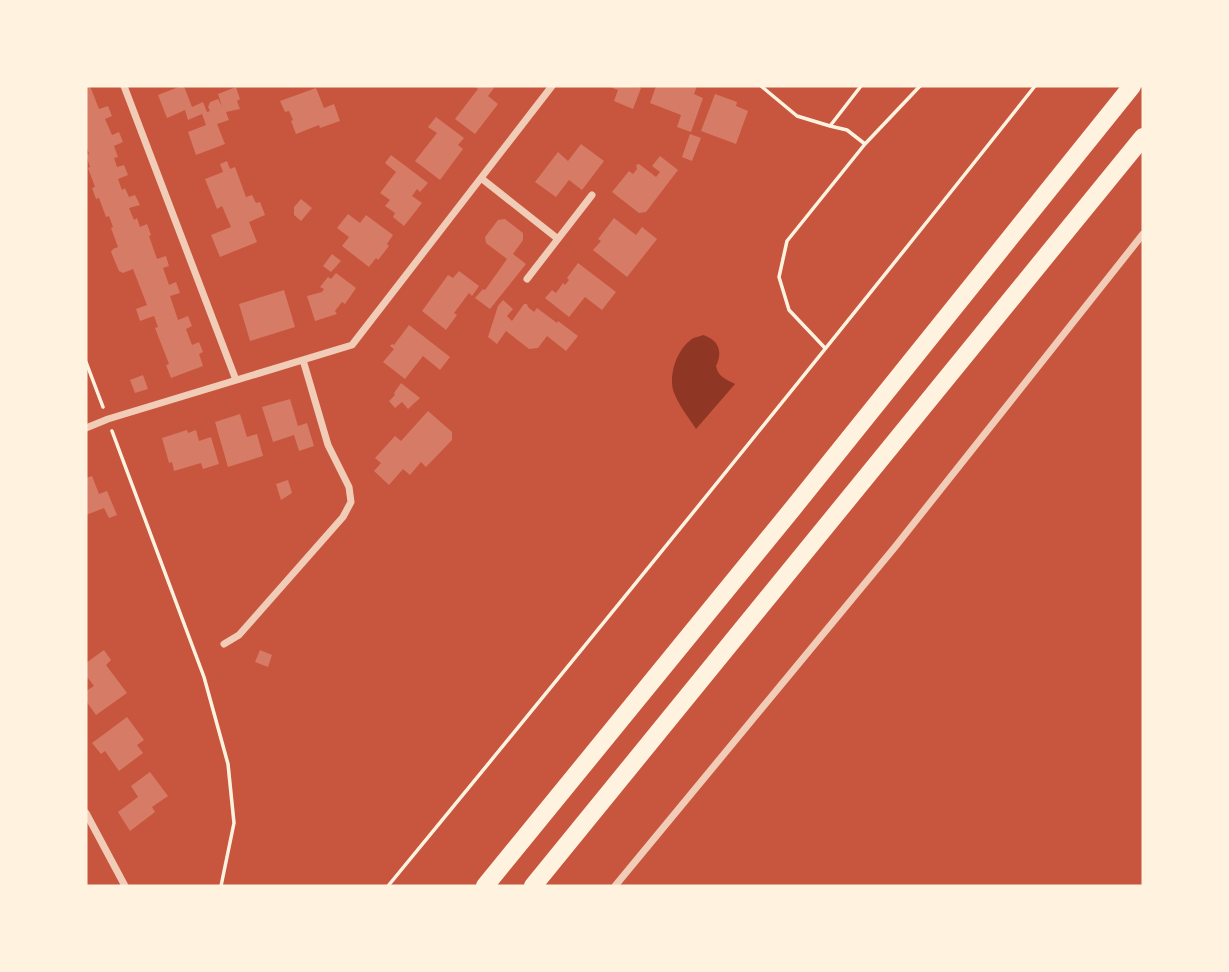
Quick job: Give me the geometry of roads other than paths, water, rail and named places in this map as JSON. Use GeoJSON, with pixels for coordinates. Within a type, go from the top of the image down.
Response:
{"type":"FeatureCollection","features":[{"type":"Feature","properties":{"kind":"highway"},"geometry":{"type":"LineString","coordinates":[[485,886],[1132,86]]}},
{"type":"Feature","properties":{"kind":"highway"},"geometry":{"type":"LineString","coordinates":[[533,886],[1143,137]]}},
{"type":"Feature","properties":{"kind":"street"},"geometry":{"type":"LineString","coordinates":[[124,86],[236,380]]}},
{"type":"Feature","properties":{"kind":"street"},"geometry":{"type":"LineString","coordinates":[[86,428],[352,345],[552,86]]}},
{"type":"Feature","properties":{"kind":"street"},"geometry":{"type":"LineString","coordinates":[[481,178],[558,239]]}},
{"type":"Feature","properties":{"kind":"street"},"geometry":{"type":"LineString","coordinates":[[527,279],[592,195]]}},
{"type":"Feature","properties":{"kind":"street"},"geometry":{"type":"LineString","coordinates":[[615,886],[895,547],[1143,234]]}},
{"type":"Feature","properties":{"kind":"street"},"geometry":{"type":"LineString","coordinates":[[224,644],[239,635],[343,517],[351,502],[349,486],[328,446],[303,360]]}},
{"type":"Feature","properties":{"kind":"street"},"geometry":{"type":"LineString","coordinates":[[86,813],[125,886]]}}]}
